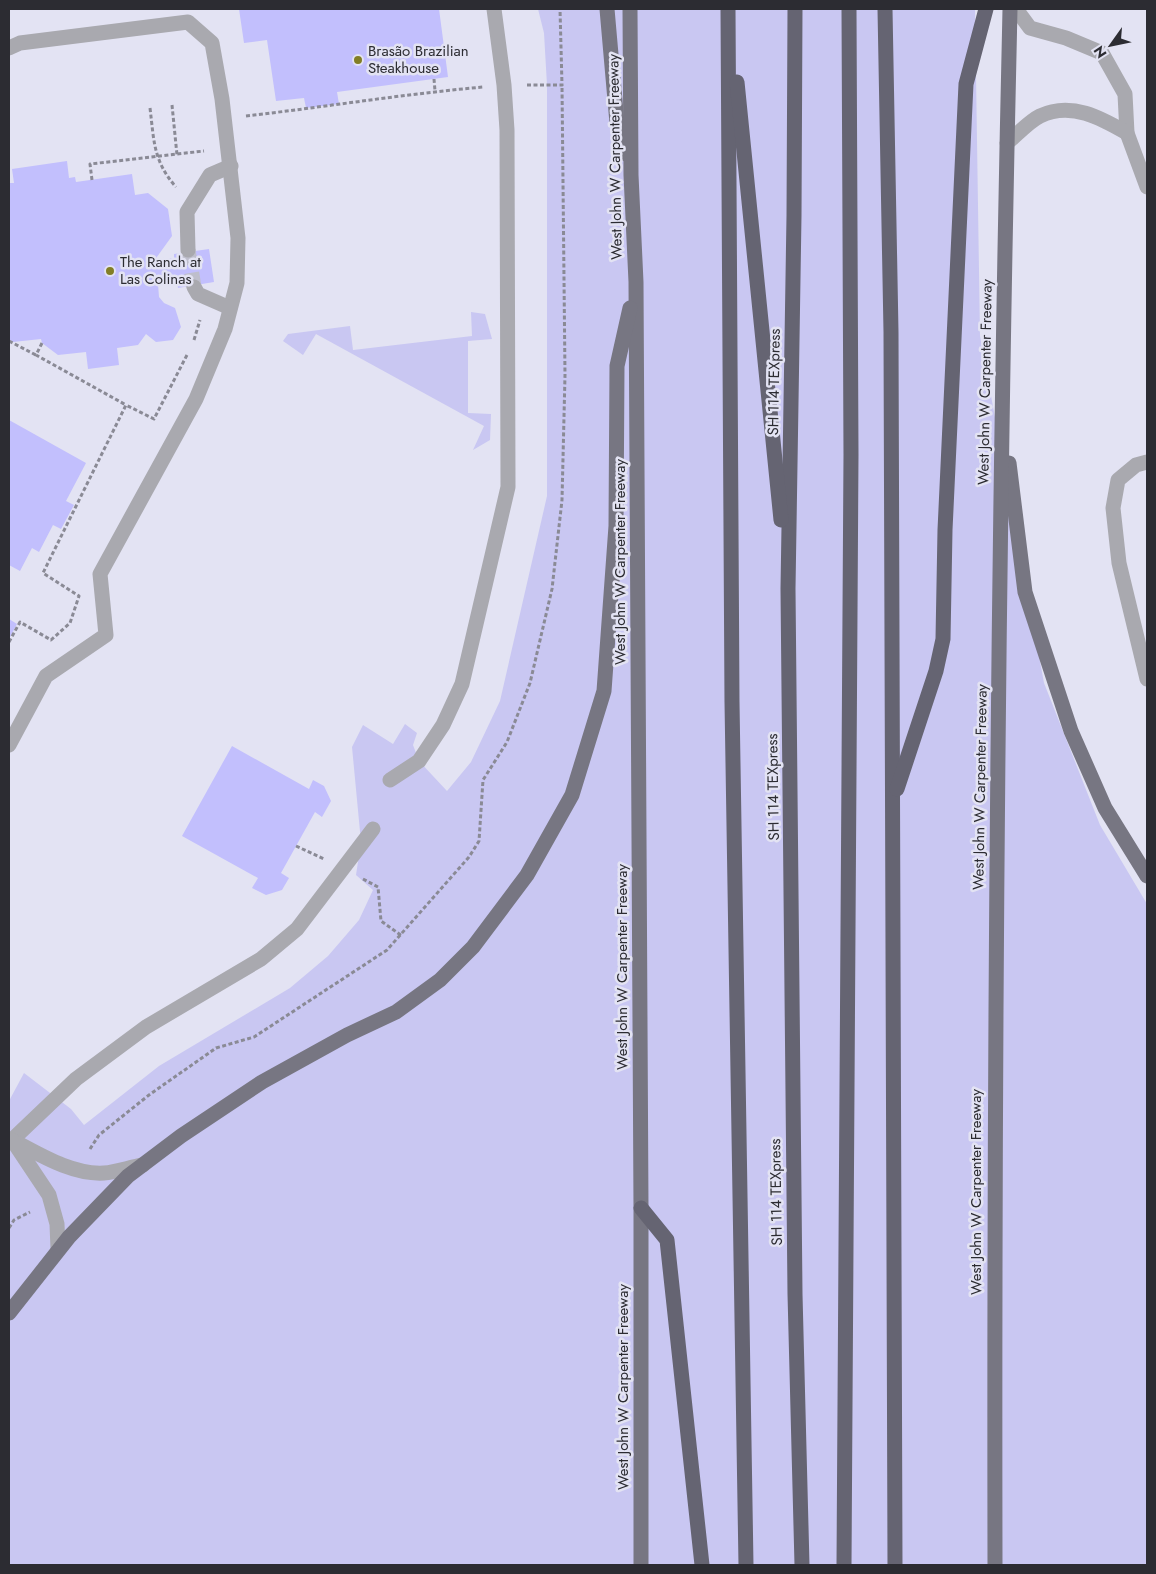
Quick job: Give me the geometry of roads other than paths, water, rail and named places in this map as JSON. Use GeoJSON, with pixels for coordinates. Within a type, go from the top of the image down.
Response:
{"type":"FeatureCollection","features":[{"type":"Feature","properties":{"kind":"highway"},"geometry":{"type":"LineString","coordinates":[[729,9],[788,589]]}},
{"type":"Feature","properties":{"kind":"highway"},"geometry":{"type":"LineString","coordinates":[[729,9],[732,702],[746,1565]]}},
{"type":"Feature","properties":{"kind":"highway","name":"SH 114 TEXpress"},"geometry":{"type":"LineString","coordinates":[[795,9],[788,589],[795,1294],[802,1565]]}},
{"type":"Feature","properties":{"kind":"highway"},"geometry":{"type":"LineString","coordinates":[[844,1565],[851,464],[849,9]]}},
{"type":"Feature","properties":{"kind":"highway"},"geometry":{"type":"LineString","coordinates":[[886,9],[891,342],[895,1565]]}},
{"type":"Feature","properties":{"kind":"highway"},"geometry":{"type":"LineString","coordinates":[[893,803],[936,671],[943,639],[945,520],[966,84],[986,9]]}},
{"type":"Feature","properties":{"kind":"highway"},"geometry":{"type":"LineString","coordinates":[[641,1208],[667,1240],[702,1565]]}},
{"type":"Feature","properties":{"kind":"main road"},"geometry":{"type":"LineString","coordinates":[[607,9],[617,123],[631,175]]}},
{"type":"Feature","properties":{"kind":"main road","name":"West John W Carpenter Freeway"},"geometry":{"type":"LineString","coordinates":[[630,9],[631,175],[636,282],[641,1208],[640,1565]]}},
{"type":"Feature","properties":{"kind":"main road","name":"West John W Carpenter Freeway"},"geometry":{"type":"LineString","coordinates":[[994,1565],[994,1085],[1001,409],[1010,9]]}},
{"type":"Feature","properties":{"kind":"main road"},"geometry":{"type":"LineString","coordinates":[[9,1314],[58,1249],[128,1176],[181,1136],[262,1082],[347,1035],[396,1012],[440,980],[474,946],[527,875],[572,795],[604,692],[616,526],[617,366],[636,282]]}},
{"type":"Feature","properties":{"kind":"main road"},"geometry":{"type":"LineString","coordinates":[[1001,409],[1025,592],[1072,731],[1104,808],[1147,876]]}},
{"type":"Feature","properties":{"kind":"street"},"geometry":{"type":"LineString","coordinates":[[390,780],[419,761],[443,725],[462,684],[508,487],[507,130],[504,85],[494,9]]}},
{"type":"Feature","properties":{"kind":"street"},"geometry":{"type":"LineString","coordinates":[[1016,9],[1030,28],[1066,38],[1102,53],[1125,94],[1127,133],[1147,187]]}},
{"type":"Feature","properties":{"kind":"street"},"geometry":{"type":"LineString","coordinates":[[9,48],[20,42],[188,22],[212,43],[225,118],[238,238],[237,284],[225,329],[196,399],[100,574],[106,635],[46,676],[9,744]]}},
{"type":"Feature","properties":{"kind":"street"},"geometry":{"type":"LineString","coordinates":[[1007,144],[1040,116],[1066,110],[1096,115],[1127,133]]}},
{"type":"Feature","properties":{"kind":"street"},"geometry":{"type":"LineString","coordinates":[[188,250],[187,212],[210,175],[231,166]]}},
{"type":"Feature","properties":{"kind":"street"},"geometry":{"type":"LineString","coordinates":[[194,287],[198,294],[230,308]]}},
{"type":"Feature","properties":{"kind":"street"},"geometry":{"type":"LineString","coordinates":[[1147,462],[1136,466],[1118,480],[1113,508],[1118,563],[1147,679]]}},
{"type":"Feature","properties":{"kind":"street"},"geometry":{"type":"LineString","coordinates":[[12,1140],[76,1079],[146,1026],[261,959],[297,928],[373,829]]}},
{"type":"Feature","properties":{"kind":"street"},"geometry":{"type":"LineString","coordinates":[[12,1140],[47,1158],[82,1171],[104,1173],[143,1165]]}},
{"type":"Feature","properties":{"kind":"street"},"geometry":{"type":"LineString","coordinates":[[12,1140],[49,1195],[57,1224],[58,1249]]}},
{"type":"Feature","properties":{"kind":"tunnel"},"geometry":{"type":"LineString","coordinates":[[188,250],[194,287]]}},
{"type":"Feature","properties":{"kind":"place","name":"Brasão Brazilian Steakhouse"},"geometry":{"type":"Point","coordinates":[358,60]}},
{"type":"Feature","properties":{"kind":"place","name":"The Ranch at Las Colinas"},"geometry":{"type":"Point","coordinates":[110,271]}}]}
